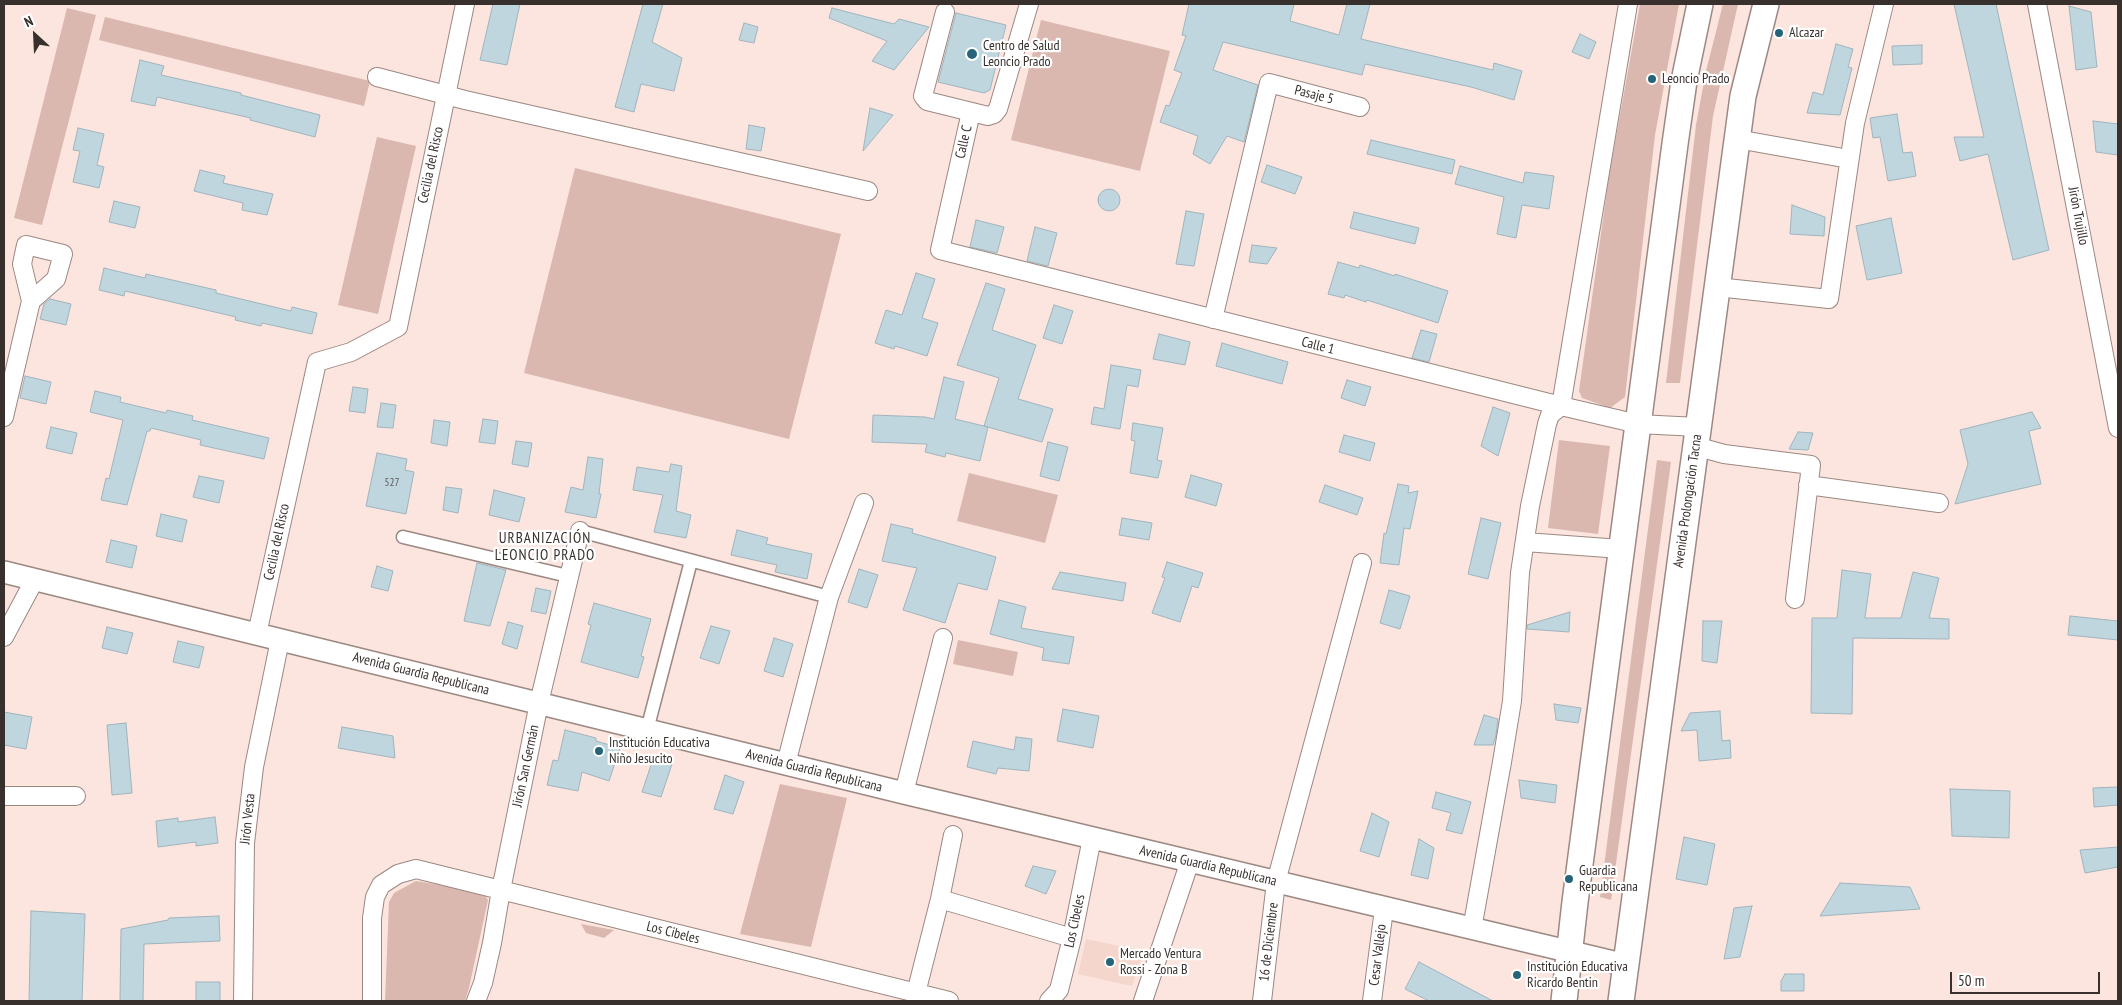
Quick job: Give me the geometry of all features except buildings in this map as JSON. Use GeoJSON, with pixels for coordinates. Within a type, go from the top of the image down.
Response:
{"type":"FeatureCollection","features":[{"type":"Feature","properties":{"kind":"main road"},"geometry":{"type":"LineString","coordinates":[[1564,1001],[1684,81],[1700,4]]}},
{"type":"Feature","properties":{"kind":"main road","name":"Avenida Prolongación Tacna"},"geometry":{"type":"LineString","coordinates":[[1621,1001],[1746,77],[1766,4]]}},
{"type":"Feature","properties":{"kind":"street","name":"Cecilia del Risco"},"geometry":{"type":"LineString","coordinates":[[257,634],[317,362],[351,352],[398,326],[465,4]]}},
{"type":"Feature","properties":{"kind":"street","name":"Calle C"},"geometry":{"type":"LineString","coordinates":[[940,250],[970,112],[988,116],[994,114],[998,109],[1029,4]]}},
{"type":"Feature","properties":{"kind":"street"},"geometry":{"type":"LineString","coordinates":[[1472,929],[1512,701],[1520,573],[1525,542],[1547,424],[1550,415],[1562,406],[1628,4]]}},
{"type":"Feature","properties":{"kind":"street"},"geometry":{"type":"LineString","coordinates":[[1717,287],[1829,299],[1864,80],[1884,4]]}},
{"type":"Feature","properties":{"kind":"street","name":"Jirón Trujillo"},"geometry":{"type":"LineString","coordinates":[[2037,4],[2111,352],[2118,428]]}},
{"type":"Feature","properties":{"kind":"street"},"geometry":{"type":"LineString","coordinates":[[945,12],[923,96],[927,102],[970,112]]}},
{"type":"Feature","properties":{"kind":"street"},"geometry":{"type":"LineString","coordinates":[[377,77],[446,95],[868,191]]}},
{"type":"Feature","properties":{"kind":"street","name":"Pasaje 5"},"geometry":{"type":"LineString","coordinates":[[1213,319],[1268,84],[1360,107]]}},
{"type":"Feature","properties":{"kind":"street"},"geometry":{"type":"LineString","coordinates":[[1737,139],[1850,159]]}},
{"type":"Feature","properties":{"kind":"street","name":"Calle 1"},"geometry":{"type":"LineString","coordinates":[[940,250],[1562,406],[1697,436],[1724,454],[1811,464],[1808,485]]}},
{"type":"Feature","properties":{"kind":"street"},"geometry":{"type":"LineString","coordinates":[[4,417],[31,300]]}},
{"type":"Feature","properties":{"kind":"street"},"geometry":{"type":"LineString","coordinates":[[1795,599],[1808,485],[1939,503]]}},
{"type":"Feature","properties":{"kind":"street"},"geometry":{"type":"LineString","coordinates":[[786,764],[829,597],[864,502]]}},
{"type":"Feature","properties":{"kind":"street"},"geometry":{"type":"LineString","coordinates":[[580,531],[829,597]]}},
{"type":"Feature","properties":{"kind":"street","name":"Jirón San Germán"},"geometry":{"type":"LineString","coordinates":[[476,1001],[484,984],[539,703],[580,531]]}},
{"type":"Feature","properties":{"kind":"street"},"geometry":{"type":"LineString","coordinates":[[403,538],[568,576]]}},
{"type":"Feature","properties":{"kind":"street"},"geometry":{"type":"LineString","coordinates":[[1525,542],[1622,549]]}},
{"type":"Feature","properties":{"kind":"street"},"geometry":{"type":"LineString","coordinates":[[647,730],[691,561]]}},
{"type":"Feature","properties":{"kind":"street","name":"16 de Diciembre"},"geometry":{"type":"LineString","coordinates":[[1262,1001],[1276,882],[1362,563]]}},
{"type":"Feature","properties":{"kind":"street","name":"Avenida Guardia Republicana"},"geometry":{"type":"LineString","coordinates":[[4,572],[904,793],[1384,909],[1626,965]]}},
{"type":"Feature","properties":{"kind":"street"},"geometry":{"type":"LineString","coordinates":[[4,637],[35,579]]}},
{"type":"Feature","properties":{"kind":"street"},"geometry":{"type":"LineString","coordinates":[[904,793],[943,638]]}},
{"type":"Feature","properties":{"kind":"street","name":"Jirón Vesta"},"geometry":{"type":"LineString","coordinates":[[243,1001],[245,843],[254,767],[280,640]]}},
{"type":"Feature","properties":{"kind":"street"},"geometry":{"type":"LineString","coordinates":[[4,796],[76,796]]}},
{"type":"Feature","properties":{"kind":"street"},"geometry":{"type":"LineString","coordinates":[[916,993],[940,899],[953,835]]}},
{"type":"Feature","properties":{"kind":"street","name":"Los Cibeles"},"geometry":{"type":"LineString","coordinates":[[1049,1001],[1059,990],[1072,938],[1092,838]]}},
{"type":"Feature","properties":{"kind":"street"},"geometry":{"type":"LineString","coordinates":[[1143,1001],[1190,861]]}},
{"type":"Feature","properties":{"kind":"street","name":"Los Cibeles"},"geometry":{"type":"LineString","coordinates":[[372,1001],[372,918],[375,897],[381,885],[398,874],[416,869],[949,1001]]}},
{"type":"Feature","properties":{"kind":"street"},"geometry":{"type":"LineString","coordinates":[[940,899],[1072,938]]}},
{"type":"Feature","properties":{"kind":"street","name":"Cesar Vallejo"},"geometry":{"type":"LineString","coordinates":[[1372,1001],[1384,909]]}},
{"type":"Feature","properties":{"kind":"shaded area"},"geometry":{"type":"Polygon","coordinates":[[[1640,4],[1679,4],[1655,135],[1625,397],[1610,408],[1582,398],[1579,391],[1609,176],[1640,4]]]}},
{"type":"Feature","properties":{"kind":"shaded area"},"geometry":{"type":"Polygon","coordinates":[[[1723,4],[1738,4],[1713,116],[1680,383],[1666,383],[1696,125],[1706,71],[1723,4]]]}},
{"type":"Feature","properties":{"kind":"shaded area"},"geometry":{"type":"Polygon","coordinates":[[[67,8],[96,15],[42,225],[14,218],[67,8]]]}},
{"type":"Feature","properties":{"kind":"shaded area"},"geometry":{"type":"Polygon","coordinates":[[[105,17],[370,81],[364,106],[99,40],[105,17]]]}},
{"type":"Feature","properties":{"kind":"shaded area"},"geometry":{"type":"Polygon","coordinates":[[[1041,20],[1170,51],[1140,171],[1011,140],[1041,20]]]}},
{"type":"Feature","properties":{"kind":"shaded area"},"geometry":{"type":"Polygon","coordinates":[[[377,137],[416,146],[378,314],[338,305],[377,137]]]}},
{"type":"Feature","properties":{"kind":"shaded area"},"geometry":{"type":"Polygon","coordinates":[[[575,168],[841,234],[789,439],[524,373],[575,168]]]}},
{"type":"Feature","properties":{"kind":"shaded area"},"geometry":{"type":"Polygon","coordinates":[[[1559,440],[1610,446],[1598,534],[1548,528],[1559,440]]]}},
{"type":"Feature","properties":{"kind":"shaded area"},"geometry":{"type":"Polygon","coordinates":[[[1657,460],[1671,462],[1611,900],[1600,897],[1657,460]]]}},
{"type":"Feature","properties":{"kind":"shaded area"},"geometry":{"type":"Polygon","coordinates":[[[969,473],[1058,495],[1045,543],[957,521],[969,473]]]}},
{"type":"Feature","properties":{"kind":"shaded area"},"geometry":{"type":"Polygon","coordinates":[[[958,640],[1018,652],[1013,676],[953,664],[958,640]]]}},
{"type":"Feature","properties":{"kind":"shaded area"},"geometry":{"type":"Polygon","coordinates":[[[780,784],[847,798],[811,947],[740,934],[780,784]]]}},
{"type":"Feature","properties":{"kind":"shaded area"},"geometry":{"type":"Polygon","coordinates":[[[416,881],[483,892],[488,900],[465,1001],[385,1001],[389,902],[394,893],[416,881]]]}},
{"type":"Feature","properties":{"kind":"shaded area"},"geometry":{"type":"Polygon","coordinates":[[[581,924],[614,930],[604,938],[586,933],[581,924]]]}},
{"type":"Feature","properties":{"kind":"shaded area","name":"Mercado Ventura Rossi - Zona B"},"geometry":{"type":"Polygon","coordinates":[[[1086,939],[1144,951],[1132,986],[1078,974],[1086,939]]]}},
{"type":"Feature","properties":{"kind":"place","name":"Alcazar"},"geometry":{"type":"Point","coordinates":[1779,33]}},
{"type":"Feature","properties":{"kind":"place","name":"Centro de Salud Leoncio Prado"},"geometry":{"type":"Point","coordinates":[972,54]}},
{"type":"Feature","properties":{"kind":"place","name":"Leoncio Prado"},"geometry":{"type":"Point","coordinates":[1652,79]}},
{"type":"Feature","properties":{"kind":"place","name":"Institución Educativa Niño Jesucito"},"geometry":{"type":"Point","coordinates":[599,751]}},
{"type":"Feature","properties":{"kind":"place","name":"Guardia Republicana"},"geometry":{"type":"Point","coordinates":[1569,879]}},
{"type":"Feature","properties":{"kind":"place","name":"Mercado Ventura Rossi - Zona B"},"geometry":{"type":"Point","coordinates":[1110,962]}},
{"type":"Feature","properties":{"kind":"place","name":"Institución Educativa Ricardo Bentin"},"geometry":{"type":"Point","coordinates":[1517,975]}},
{"type":"Feature","properties":{"kind":"district","name":"URBANIZACIÓN LEONCIO PRADO"},"geometry":{"type":"Point","coordinates":[545,548]}}]}
